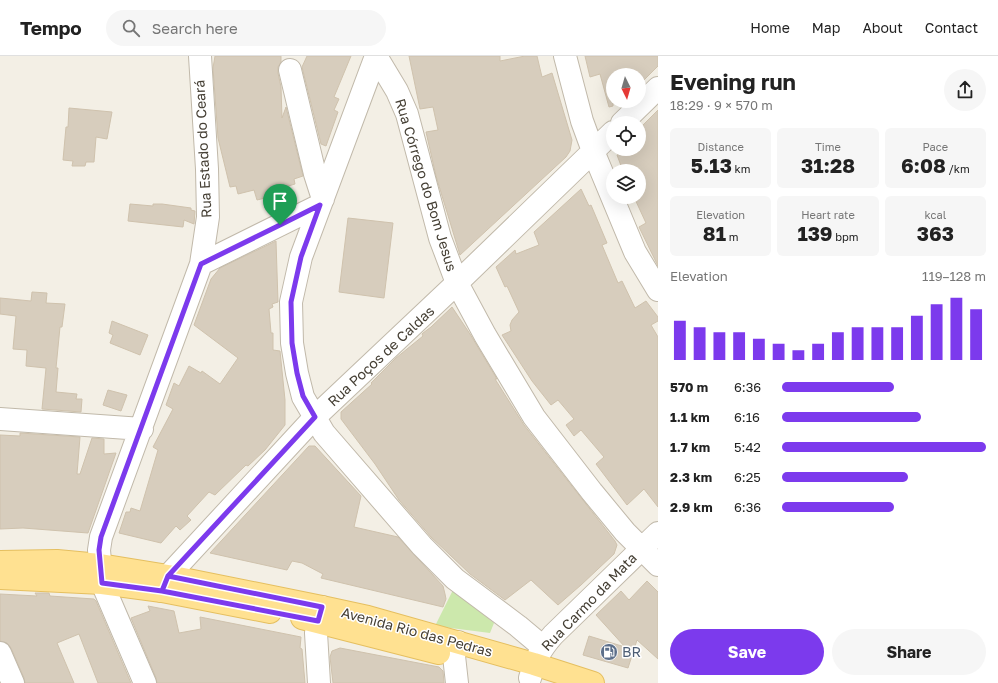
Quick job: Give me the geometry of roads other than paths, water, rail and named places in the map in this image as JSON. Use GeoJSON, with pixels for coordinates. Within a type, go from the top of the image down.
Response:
{"type":"FeatureCollection","features":[{"type":"Feature","properties":{"kind":"main road","name":"Avenida Rio das Pedras"},"geometry":{"type":"LineString","coordinates":[[0,562],[57,561],[101,574],[165,584],[320,614],[456,649],[539,668],[593,683]]}},
{"type":"Feature","properties":{"kind":"main road","name":"Avenida Rio das Pedras"},"geometry":{"type":"LineString","coordinates":[[0,578],[101,574]]}},
{"type":"Feature","properties":{"kind":"street","name":"Rua Estado do Ceará"},"geometry":{"type":"LineString","coordinates":[[101,574],[99,550],[101,537],[142,429],[201,264],[208,217],[207,170],[200,56]]}},
{"type":"Feature","properties":{"kind":"street"},"geometry":{"type":"LineString","coordinates":[[376,56],[301,257],[291,302],[292,343],[297,373],[303,396],[324,433],[422,546],[455,579],[518,626],[539,668]]}},
{"type":"Feature","properties":{"kind":"street","name":"Rua Córrego do Bom Jesus"},"geometry":{"type":"LineString","coordinates":[[376,56],[397,91],[407,114],[440,238],[458,283],[485,335],[534,417],[592,492],[641,548],[658,565]]}},
{"type":"Feature","properties":{"kind":"street"},"geometry":{"type":"LineString","coordinates":[[565,56],[582,121],[593,151],[635,252],[655,278]]}},
{"type":"Feature","properties":{"kind":"street"},"geometry":{"type":"LineString","coordinates":[[290,70],[321,202]]}},
{"type":"Feature","properties":{"kind":"street"},"geometry":{"type":"LineString","coordinates":[[629,116],[658,88]]}},
{"type":"Feature","properties":{"kind":"street","name":"Rua Poços de Caldas"},"geometry":{"type":"LineString","coordinates":[[165,584],[315,417],[458,283],[606,139]]}},
{"type":"Feature","properties":{"kind":"street"},"geometry":{"type":"LineString","coordinates":[[201,264],[321,202]]}},
{"type":"Feature","properties":{"kind":"street"},"geometry":{"type":"LineString","coordinates":[[0,419],[142,429]]}},
{"type":"Feature","properties":{"kind":"street","name":"Rua Carmo da Mata"},"geometry":{"type":"LineString","coordinates":[[539,668],[553,635],[658,533]]}},
{"type":"Feature","properties":{"kind":"street"},"geometry":{"type":"LineString","coordinates":[[101,574],[145,683]]}},
{"type":"Feature","properties":{"kind":"street"},"geometry":{"type":"LineString","coordinates":[[319,683],[316,633],[320,614]]}},
{"type":"Feature","properties":{"kind":"street"},"geometry":{"type":"LineString","coordinates":[[456,649],[457,683]]}},
{"type":"Feature","properties":{"kind":"street"},"geometry":{"type":"LineString","coordinates":[[0,653],[13,683]]}},
{"type":"Feature","properties":{"kind":"place","name":"BR"},"geometry":{"type":"Point","coordinates":[609,652]}}]}
